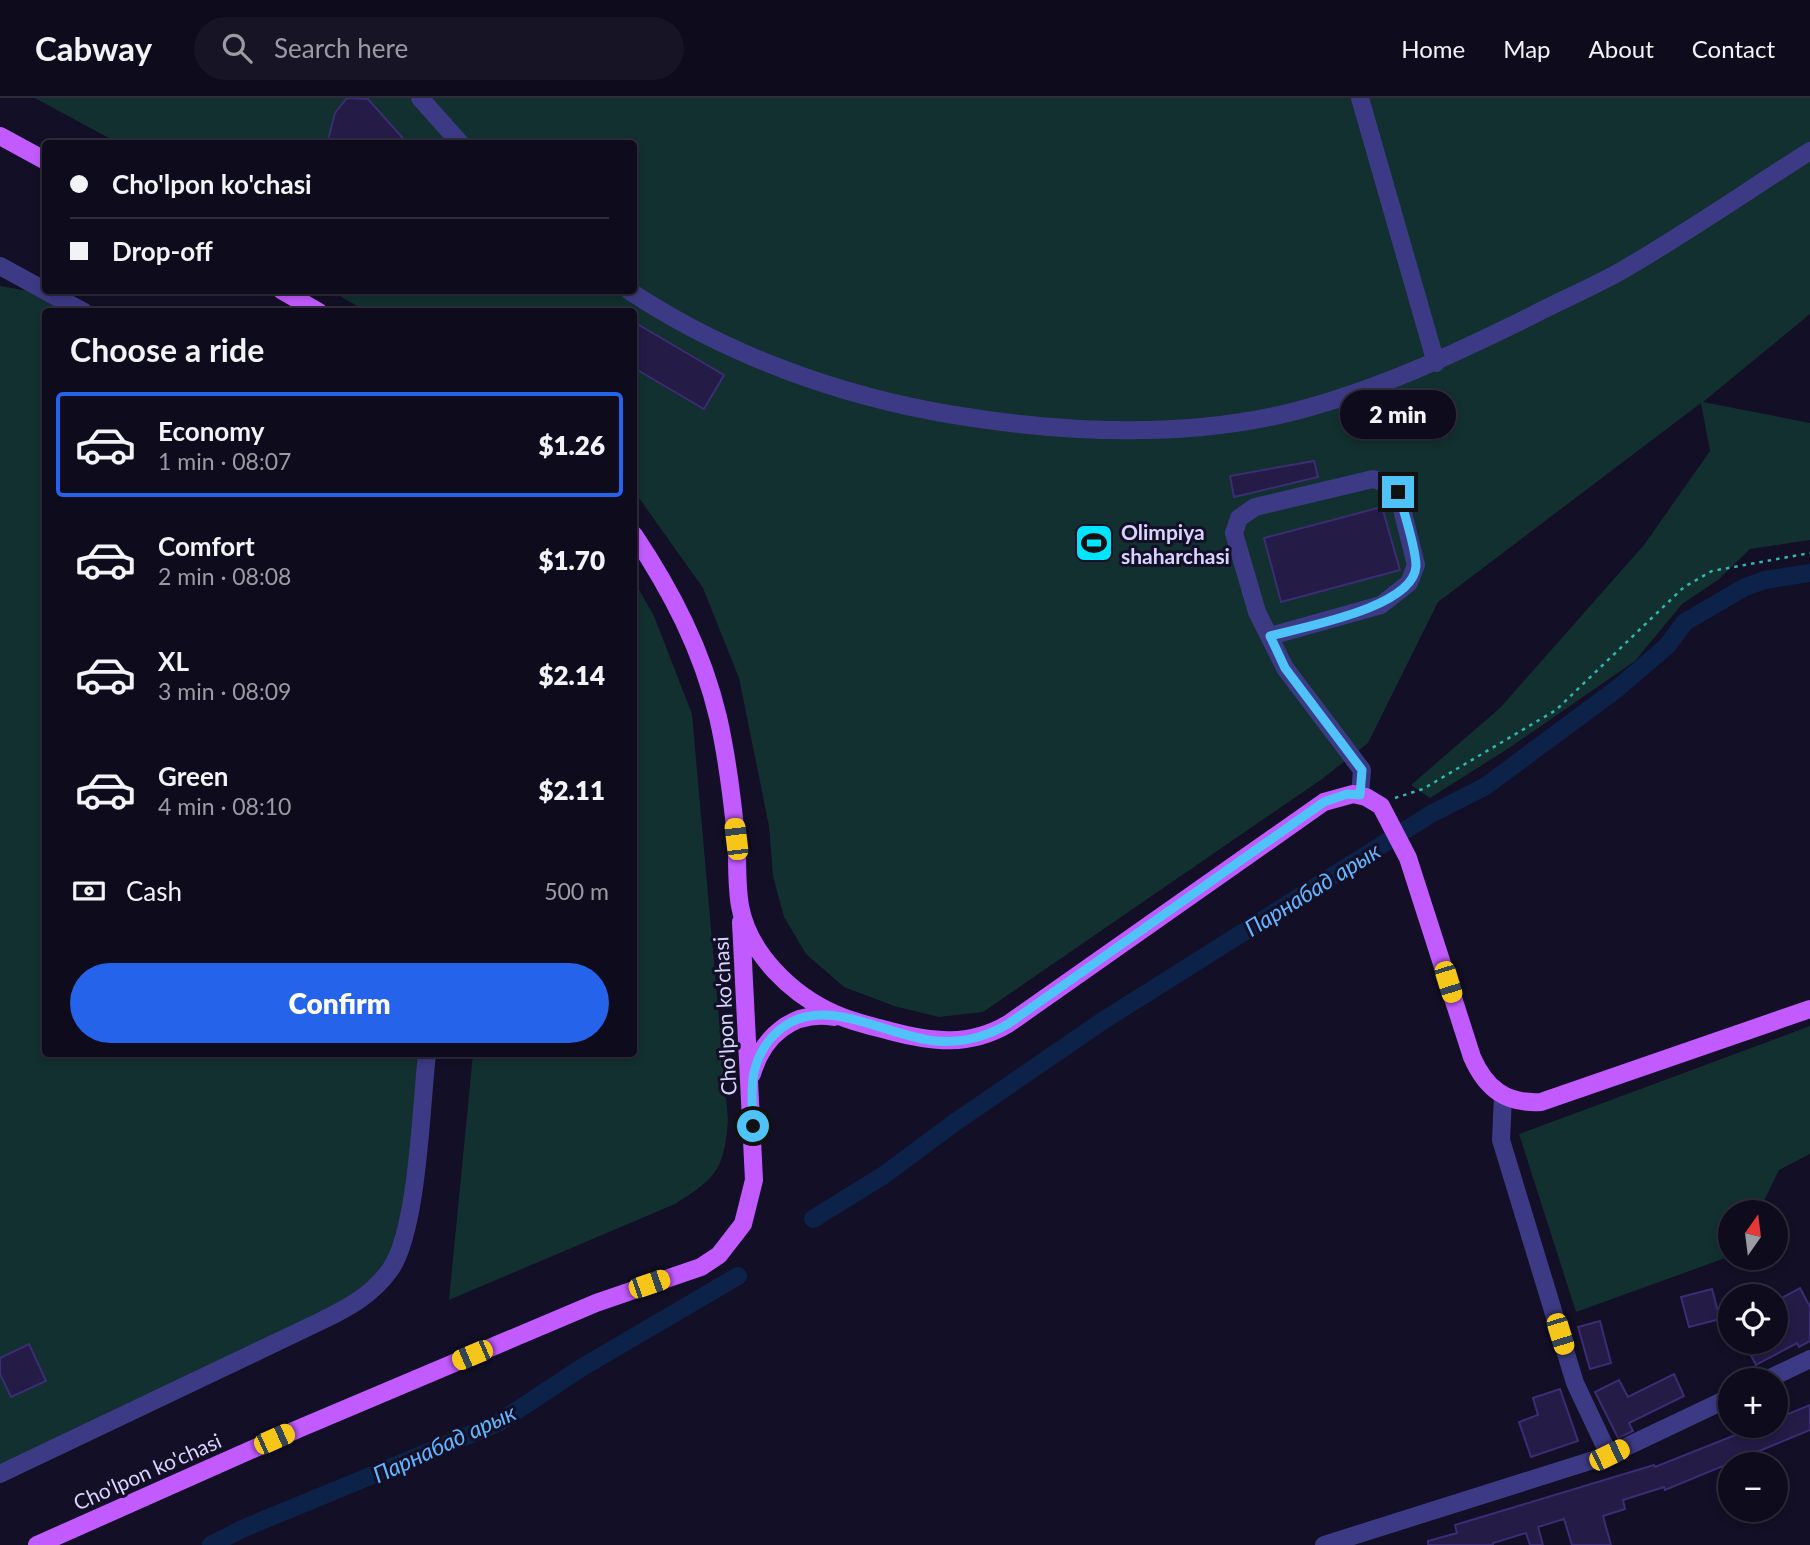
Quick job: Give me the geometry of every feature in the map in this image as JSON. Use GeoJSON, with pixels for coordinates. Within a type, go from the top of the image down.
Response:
{"type":"FeatureCollection","features":[{"type":"Feature","properties":{"kind":"main road"},"geometry":{"type":"LineString","coordinates":[[0,136],[42,159]]}},
{"type":"Feature","properties":{"kind":"main road"},"geometry":{"type":"LineString","coordinates":[[288,294],[312,308]]}},
{"type":"Feature","properties":{"kind":"main road","name":"Cho'lpon ko'chasi"},"geometry":{"type":"LineString","coordinates":[[37,1545],[298,1429],[596,1303],[710,1261],[735,1237],[743,1224],[752,1195],[754,1158],[736,839],[726,757],[708,679],[694,640],[676,604],[637,540]]}},
{"type":"Feature","properties":{"kind":"main road"},"geometry":{"type":"LineString","coordinates":[[750,1084],[760,1053],[782,1028],[795,1020],[810,1016],[845,1018],[937,1041],[958,1041],[989,1034],[1008,1024],[1324,802],[1347,794],[1360,795],[1381,806],[1390,822],[1408,858],[1472,1057],[1484,1080],[1503,1097],[1529,1103],[1541,1102],[1810,1009]]}},
{"type":"Feature","properties":{"kind":"main road"},"geometry":{"type":"LineString","coordinates":[[740,905],[755,942],[778,974],[809,1000],[845,1018]]}},
{"type":"Feature","properties":{"kind":"street"},"geometry":{"type":"LineString","coordinates":[[420,98],[457,140]]}},
{"type":"Feature","properties":{"kind":"street"},"geometry":{"type":"LineString","coordinates":[[1360,98],[1436,362]]}},
{"type":"Feature","properties":{"kind":"street"},"geometry":{"type":"LineString","coordinates":[[635,294],[699,332],[763,362],[835,387],[916,409],[1002,423],[1150,430],[1224,424],[1291,412],[1436,362],[1620,271],[1810,151]]}},
{"type":"Feature","properties":{"kind":"street"},"geometry":{"type":"LineString","coordinates":[[0,266],[42,289]]}},
{"type":"Feature","properties":{"kind":"street"},"geometry":{"type":"LineString","coordinates":[[51,294],[77,308]]}},
{"type":"Feature","properties":{"kind":"street"},"geometry":{"type":"LineString","coordinates":[[1270,636],[1381,605],[1409,583],[1416,565],[1399,497],[1392,485],[1373,479],[1255,507],[1243,513],[1234,533],[1257,612],[1285,668],[1362,770],[1360,795]]}},
{"type":"Feature","properties":{"kind":"street"},"geometry":{"type":"LineString","coordinates":[[0,1474],[321,1321],[368,1295],[392,1268],[405,1235],[426,1057]]}},
{"type":"Feature","properties":{"kind":"street"},"geometry":{"type":"LineString","coordinates":[[1503,1097],[1500,1140],[1575,1383],[1609,1455]]}},
{"type":"Feature","properties":{"kind":"street"},"geometry":{"type":"LineString","coordinates":[[1788,1370],[1810,1359]]}},
{"type":"Feature","properties":{"kind":"street"},"geometry":{"type":"LineString","coordinates":[[1324,1545],[1609,1455],[1718,1403]]}},
{"type":"Feature","properties":{"kind":"path"},"geometry":{"type":"LineString","coordinates":[[1381,806],[1423,789],[1556,710],[1684,587],[1712,571],[1810,553]]}},
{"type":"Feature","properties":{"kind":"green space","name":"Olimpiya shaharchasi"},"geometry":{"type":"Polygon","coordinates":[[[35,98],[1810,98],[1810,314],[1703,402],[1810,423],[1810,540],[1750,549],[1718,580],[1682,604],[1635,661],[1509,748],[1430,798],[1411,785],[1500,708],[1644,545],[1710,451],[1701,403],[1438,602],[1368,743],[1322,779],[983,1012],[939,1017],[894,1006],[844,987],[806,954],[784,917],[773,876],[769,826],[739,678],[703,588],[637,495],[637,308],[361,308],[336,294],[637,294],[637,140],[112,140],[35,98]]]}},
{"type":"Feature","properties":{"kind":"green space"},"geometry":{"type":"Polygon","coordinates":[[[0,286],[29,291],[64,308],[42,308],[42,1057],[421,1057],[406,1201],[388,1263],[352,1298],[0,1467],[0,286]]]}},
{"type":"Feature","properties":{"kind":"green space"},"geometry":{"type":"Polygon","coordinates":[[[637,586],[654,616],[692,714],[728,1120],[724,1150],[716,1171],[709,1179],[675,1204],[449,1300],[473,1057],[637,1057],[637,586]]]}},
{"type":"Feature","properties":{"kind":"green space"},"geometry":{"type":"Polygon","coordinates":[[[1810,1026],[1810,1154],[1779,1170],[1764,1200],[1718,1200],[1718,1261],[1576,1312],[1519,1134],[1810,1026]]]}},
{"type":"Feature","properties":{"kind":"building"},"geometry":{"type":"Polygon","coordinates":[[[347,98],[368,99],[404,140],[328,140],[335,113],[347,98]]]}},
{"type":"Feature","properties":{"kind":"building"},"geometry":{"type":"Polygon","coordinates":[[[639,325],[724,375],[704,409],[637,370],[639,325]]]}},
{"type":"Feature","properties":{"kind":"building"},"geometry":{"type":"Polygon","coordinates":[[[1314,461],[1318,477],[1234,497],[1230,476],[1314,461]]]}},
{"type":"Feature","properties":{"kind":"building"},"geometry":{"type":"Polygon","coordinates":[[[1382,507],[1400,570],[1281,602],[1264,538],[1382,507]]]}},
{"type":"Feature","properties":{"kind":"building"},"geometry":{"type":"Polygon","coordinates":[[[1800,1288],[1810,1307],[1810,1341],[1799,1347],[1797,1343],[1788,1348],[1788,1294],[1800,1288]]]}},
{"type":"Feature","properties":{"kind":"building"},"geometry":{"type":"Polygon","coordinates":[[[1712,1289],[1718,1320],[1689,1327],[1681,1297],[1712,1289]]]}},
{"type":"Feature","properties":{"kind":"building"},"geometry":{"type":"Polygon","coordinates":[[[1600,1321],[1611,1363],[1590,1369],[1578,1327],[1600,1321]]]}},
{"type":"Feature","properties":{"kind":"building"},"geometry":{"type":"Polygon","coordinates":[[[29,1344],[46,1381],[11,1397],[0,1374],[0,1358],[29,1344]]]}},
{"type":"Feature","properties":{"kind":"building"},"geometry":{"type":"Polygon","coordinates":[[[1750,1354],[1776,1354],[1756,1365],[1750,1354]]]}},
{"type":"Feature","properties":{"kind":"building"},"geometry":{"type":"Polygon","coordinates":[[[1674,1374],[1684,1396],[1629,1423],[1633,1431],[1618,1438],[1595,1392],[1619,1380],[1628,1397],[1674,1374]]]}},
{"type":"Feature","properties":{"kind":"building"},"geometry":{"type":"Polygon","coordinates":[[[1560,1389],[1578,1441],[1531,1457],[1519,1422],[1538,1415],[1533,1398],[1560,1389]]]}},
{"type":"Feature","properties":{"kind":"building"},"geometry":{"type":"Polygon","coordinates":[[[1810,1405],[1810,1430],[1757,1452],[1718,1452],[1718,1468],[1665,1490],[1664,1487],[1623,1500],[1625,1509],[1603,1516],[1611,1545],[1572,1545],[1564,1519],[1538,1527],[1543,1545],[1530,1545],[1526,1533],[1493,1545],[1428,1545],[1428,1541],[1457,1533],[1455,1525],[1654,1465],[1655,1467],[1728,1438],[1788,1438],[1788,1414],[1810,1405]]]}},
{"type":"Feature","properties":{"kind":"waterway","name":"Парнабад арык"},"geometry":{"type":"LineString","coordinates":[[813,1219],[884,1175],[954,1123],[1104,1020],[1431,814],[1486,786],[1618,688],[1667,646],[1685,622],[1745,587],[1765,580],[1810,573]]}},
{"type":"Feature","properties":{"kind":"waterway","name":"Парнабад арык"},"geometry":{"type":"LineString","coordinates":[[211,1545],[242,1529],[498,1423],[581,1368],[738,1276]]}},
{"type":"Feature","properties":{"kind":"place","name":"Olimpiya shaharchasi"},"geometry":{"type":"Point","coordinates":[1094,543]}},
{"type":"Feature","properties":{"kind":"route"},"geometry":{"type":"LineString","coordinates":[[753,1126],[750,1084],[757,1060],[769,1040],[795,1020],[810,1016],[836,1017],[937,1041],[968,1040],[989,1034],[1008,1024],[1324,802],[1347,794],[1360,795],[1362,770],[1285,668],[1270,636],[1381,605],[1409,583],[1416,565],[1398,492]]}}]}
